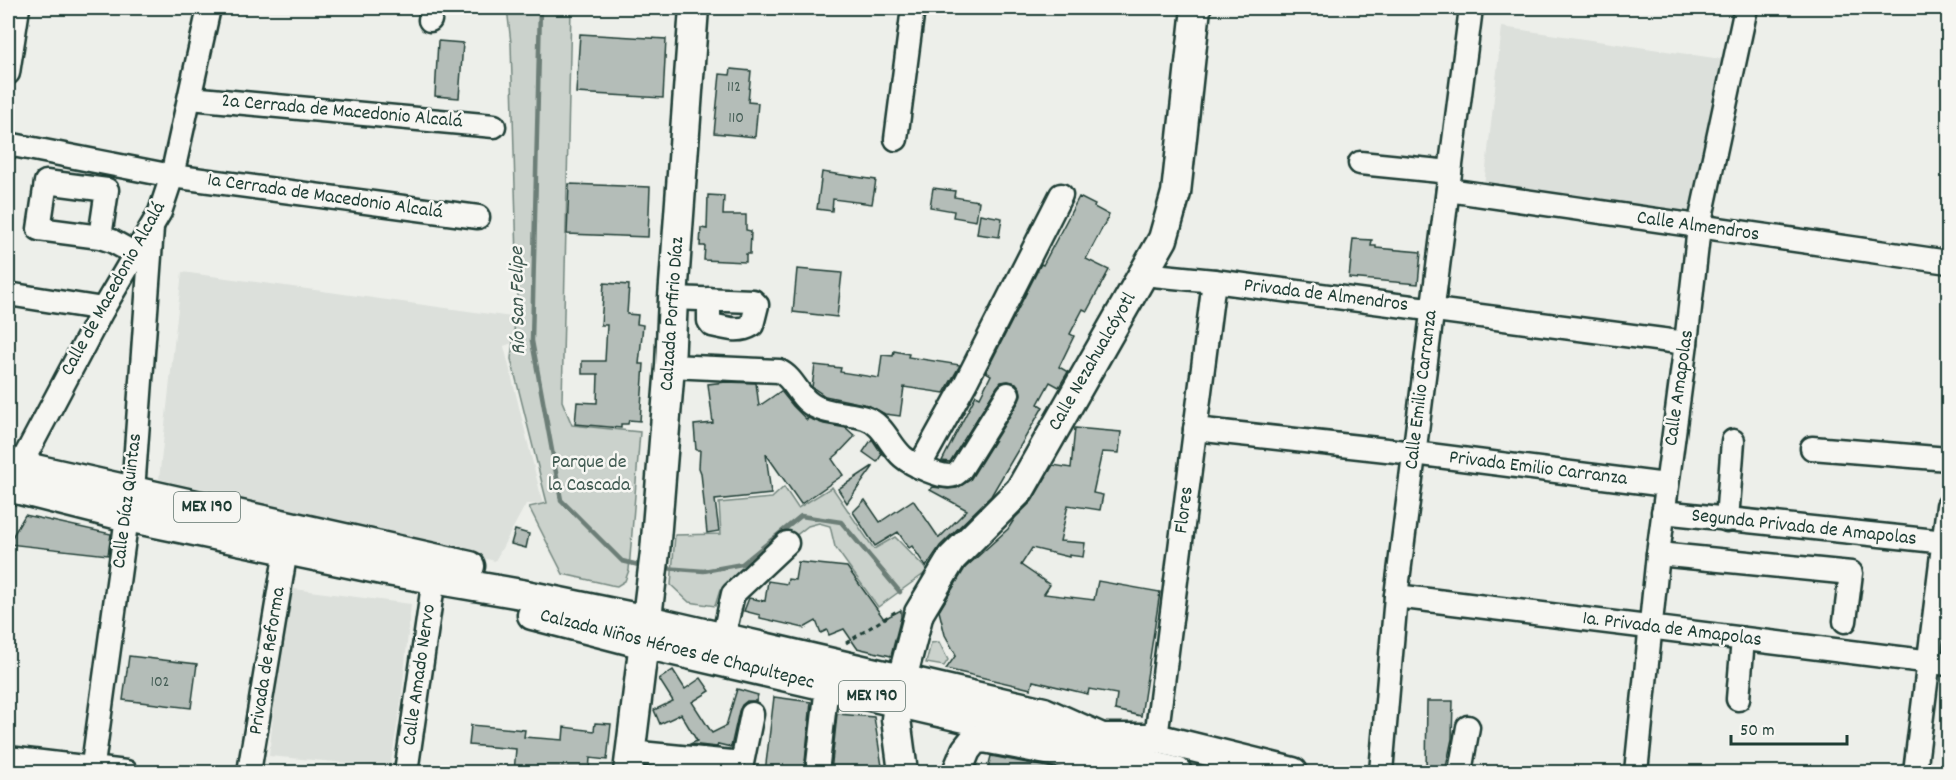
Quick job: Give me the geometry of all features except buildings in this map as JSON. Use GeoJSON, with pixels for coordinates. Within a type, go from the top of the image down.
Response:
{"type":"FeatureCollection","features":[{"type":"Feature","properties":{"kind":"main road","name":"Calzada Porfirio Díaz"},"geometry":{"type":"LineString","coordinates":[[629,762],[655,552],[694,8]]}},
{"type":"Feature","properties":{"kind":"main road","name":"Calle Nezahualcóyotl"},"geometry":{"type":"LineString","coordinates":[[903,772],[896,719],[900,691],[919,613],[952,558],[1020,490],[1163,239],[1176,193],[1196,8]]}},
{"type":"Feature","properties":{"kind":"main road","name":"Calzada Niños Héroes de Chapultepec"},"geometry":{"type":"LineString","coordinates":[[10,478],[130,504],[406,551],[609,596],[628,596],[651,583]]}},
{"type":"Feature","properties":{"kind":"main road","name":"Calzada Niños Héroes de Chapultepec"},"geometry":{"type":"LineString","coordinates":[[130,504],[286,550],[387,571],[434,578],[645,632],[900,691],[1044,712],[1111,758],[1156,738],[1247,767],[1293,772]]}},
{"type":"Feature","properties":{"kind":"main road"},"geometry":{"type":"LineString","coordinates":[[406,551],[434,578]]}},
{"type":"Feature","properties":{"kind":"main road","name":"Calzada Niños Héroes de Chapultepec"},"geometry":{"type":"LineString","coordinates":[[645,632],[723,638],[823,673]]}},
{"type":"Feature","properties":{"kind":"main road"},"geometry":{"type":"LineString","coordinates":[[957,772],[966,750],[974,740],[984,738],[1111,758],[1168,771]]}},
{"type":"Feature","properties":{"kind":"street"},"geometry":{"type":"LineString","coordinates":[[8,73],[18,8]]}},
{"type":"Feature","properties":{"kind":"street","name":"Calle de Macedonio Alcalá"},"geometry":{"type":"LineString","coordinates":[[10,478],[103,309],[142,258],[172,176],[210,8]]}},
{"type":"Feature","properties":{"kind":"street"},"geometry":{"type":"LineString","coordinates":[[896,139],[913,8]]}},
{"type":"Feature","properties":{"kind":"street","name":"Calle Emilio Carranza"},"geometry":{"type":"LineString","coordinates":[[1381,772],[1396,596],[1471,8]]}},
{"type":"Feature","properties":{"kind":"street","name":"Calle Amapolas"},"geometry":{"type":"LineString","coordinates":[[1636,772],[1658,554],[1699,227],[1746,8]]}},
{"type":"Feature","properties":{"kind":"street","name":"2a Cerrada de Macedonio Alcalá"},"geometry":{"type":"LineString","coordinates":[[190,98],[494,126]]}},
{"type":"Feature","properties":{"kind":"street","name":"1a Cerrada de Macedonio Alcalá"},"geometry":{"type":"LineString","coordinates":[[8,144],[172,176],[477,218]]}},
{"type":"Feature","properties":{"kind":"street","name":"Calle Almendros"},"geometry":{"type":"LineString","coordinates":[[1360,163],[1699,227],[1948,262]]}},
{"type":"Feature","properties":{"kind":"street"},"geometry":{"type":"LineString","coordinates":[[138,169],[156,220]]}},
{"type":"Feature","properties":{"kind":"street"},"geometry":{"type":"LineString","coordinates":[[919,467],[1061,195]]}},
{"type":"Feature","properties":{"kind":"street"},"geometry":{"type":"LineString","coordinates":[[100,237],[142,258]]}},
{"type":"Feature","properties":{"kind":"street","name":"Calle Díaz Quintas"},"geometry":{"type":"LineString","coordinates":[[92,771],[130,504],[142,258]]}},
{"type":"Feature","properties":{"kind":"street","name":"Privada de Almendros"},"geometry":{"type":"LineString","coordinates":[[1143,274],[1214,281],[1686,343]]}},
{"type":"Feature","properties":{"kind":"street","name":"Flores"},"geometry":{"type":"LineString","coordinates":[[1156,738],[1214,281]]}},
{"type":"Feature","properties":{"kind":"street"},"geometry":{"type":"LineString","coordinates":[[8,294],[103,309]]}},
{"type":"Feature","properties":{"kind":"street"},"geometry":{"type":"LineString","coordinates":[[673,298],[709,299]]}},
{"type":"Feature","properties":{"kind":"street"},"geometry":{"type":"LineString","coordinates":[[670,366],[779,371],[785,374],[808,402],[828,411],[866,418],[882,429],[902,457],[919,467],[946,476],[954,475],[961,470],[1008,394]]}},
{"type":"Feature","properties":{"kind":"street","name":"Privada Emilio Carranza"},"geometry":{"type":"LineString","coordinates":[[1195,429],[1414,453],[1666,485]]}},
{"type":"Feature","properties":{"kind":"street"},"geometry":{"type":"LineString","coordinates":[[1727,520],[1733,441]]}},
{"type":"Feature","properties":{"kind":"street"},"geometry":{"type":"LineString","coordinates":[[1812,447],[1948,459]]}},
{"type":"Feature","properties":{"kind":"street"},"geometry":{"type":"LineString","coordinates":[[1915,772],[1939,663],[1948,506]]}},
{"type":"Feature","properties":{"kind":"street","name":"Segunda Privada de Amapolas"},"geometry":{"type":"LineString","coordinates":[[1663,512],[1945,543]]}},
{"type":"Feature","properties":{"kind":"street"},"geometry":{"type":"LineString","coordinates":[[723,638],[733,594],[787,543]]}},
{"type":"Feature","properties":{"kind":"street","name":"Privada de Reforma"},"geometry":{"type":"LineString","coordinates":[[249,772],[286,550]]}},
{"type":"Feature","properties":{"kind":"street"},"geometry":{"type":"LineString","coordinates":[[1658,554],[1851,573],[1845,621]]}},
{"type":"Feature","properties":{"kind":"street","name":"Calle Amado Nervo"},"geometry":{"type":"LineString","coordinates":[[406,772],[434,578]]}},
{"type":"Feature","properties":{"kind":"street","name":"1a. Privada de Amapolas"},"geometry":{"type":"LineString","coordinates":[[1396,596],[1939,663]]}},
{"type":"Feature","properties":{"kind":"street"},"geometry":{"type":"LineString","coordinates":[[1738,699],[1743,639]]}},
{"type":"Feature","properties":{"kind":"street"},"geometry":{"type":"LineString","coordinates":[[817,772],[823,673]]}},
{"type":"Feature","properties":{"kind":"street"},"geometry":{"type":"LineString","coordinates":[[629,762],[742,763],[752,714]]}},
{"type":"Feature","properties":{"kind":"street"},"geometry":{"type":"LineString","coordinates":[[1460,772],[1468,727]]}},
{"type":"Feature","properties":{"kind":"street"},"geometry":{"type":"LineString","coordinates":[[8,758],[92,771],[126,772]]}},
{"type":"Feature","properties":{"kind":"path"},"geometry":{"type":"LineString","coordinates":[[823,673],[904,606]]}},
{"type":"Feature","properties":{"kind":"shaded area"},"geometry":{"type":"Polygon","coordinates":[[[1502,27],[1728,60],[1689,214],[1484,186],[1502,27]]]}},
{"type":"Feature","properties":{"kind":"shaded area"},"geometry":{"type":"Polygon","coordinates":[[[182,272],[519,318],[518,341],[504,346],[543,504],[526,504],[495,561],[159,479],[182,272]]]}},
{"type":"Feature","properties":{"kind":"shaded area"},"geometry":{"type":"Polygon","coordinates":[[[286,588],[411,604],[401,703],[390,767],[269,756],[286,588]]]}},
{"type":"Feature","properties":{"kind":"green space","name":"Parque de la Cascada"},"geometry":{"type":"Polygon","coordinates":[[[507,8],[571,8],[562,401],[572,425],[640,432],[629,570],[625,581],[617,586],[563,574],[529,507],[547,503],[511,359],[518,295],[511,43],[507,8]]]}},
{"type":"Feature","properties":{"kind":"green space"},"geometry":{"type":"Polygon","coordinates":[[[784,487],[798,508],[832,487],[874,549],[895,537],[928,571],[878,607],[835,547],[830,526],[819,523],[808,526],[732,586],[720,590],[715,606],[689,602],[671,585],[675,535],[721,534],[719,503],[772,498],[784,487]]]}},
{"type":"Feature","properties":{"kind":"green space"},"geometry":{"type":"Polygon","coordinates":[[[939,642],[948,660],[944,666],[926,663],[931,643],[939,642]]]}},
{"type":"Feature","properties":{"kind":"waterway","name":"Río San Felipe"},"geometry":{"type":"LineString","coordinates":[[540,8],[532,341],[561,500],[622,561],[643,566]]}},
{"type":"Feature","properties":{"kind":"waterway","name":"Río San Felipe"},"geometry":{"type":"LineString","coordinates":[[664,568],[704,571],[742,564],[801,516],[841,522],[900,592]]}}]}
